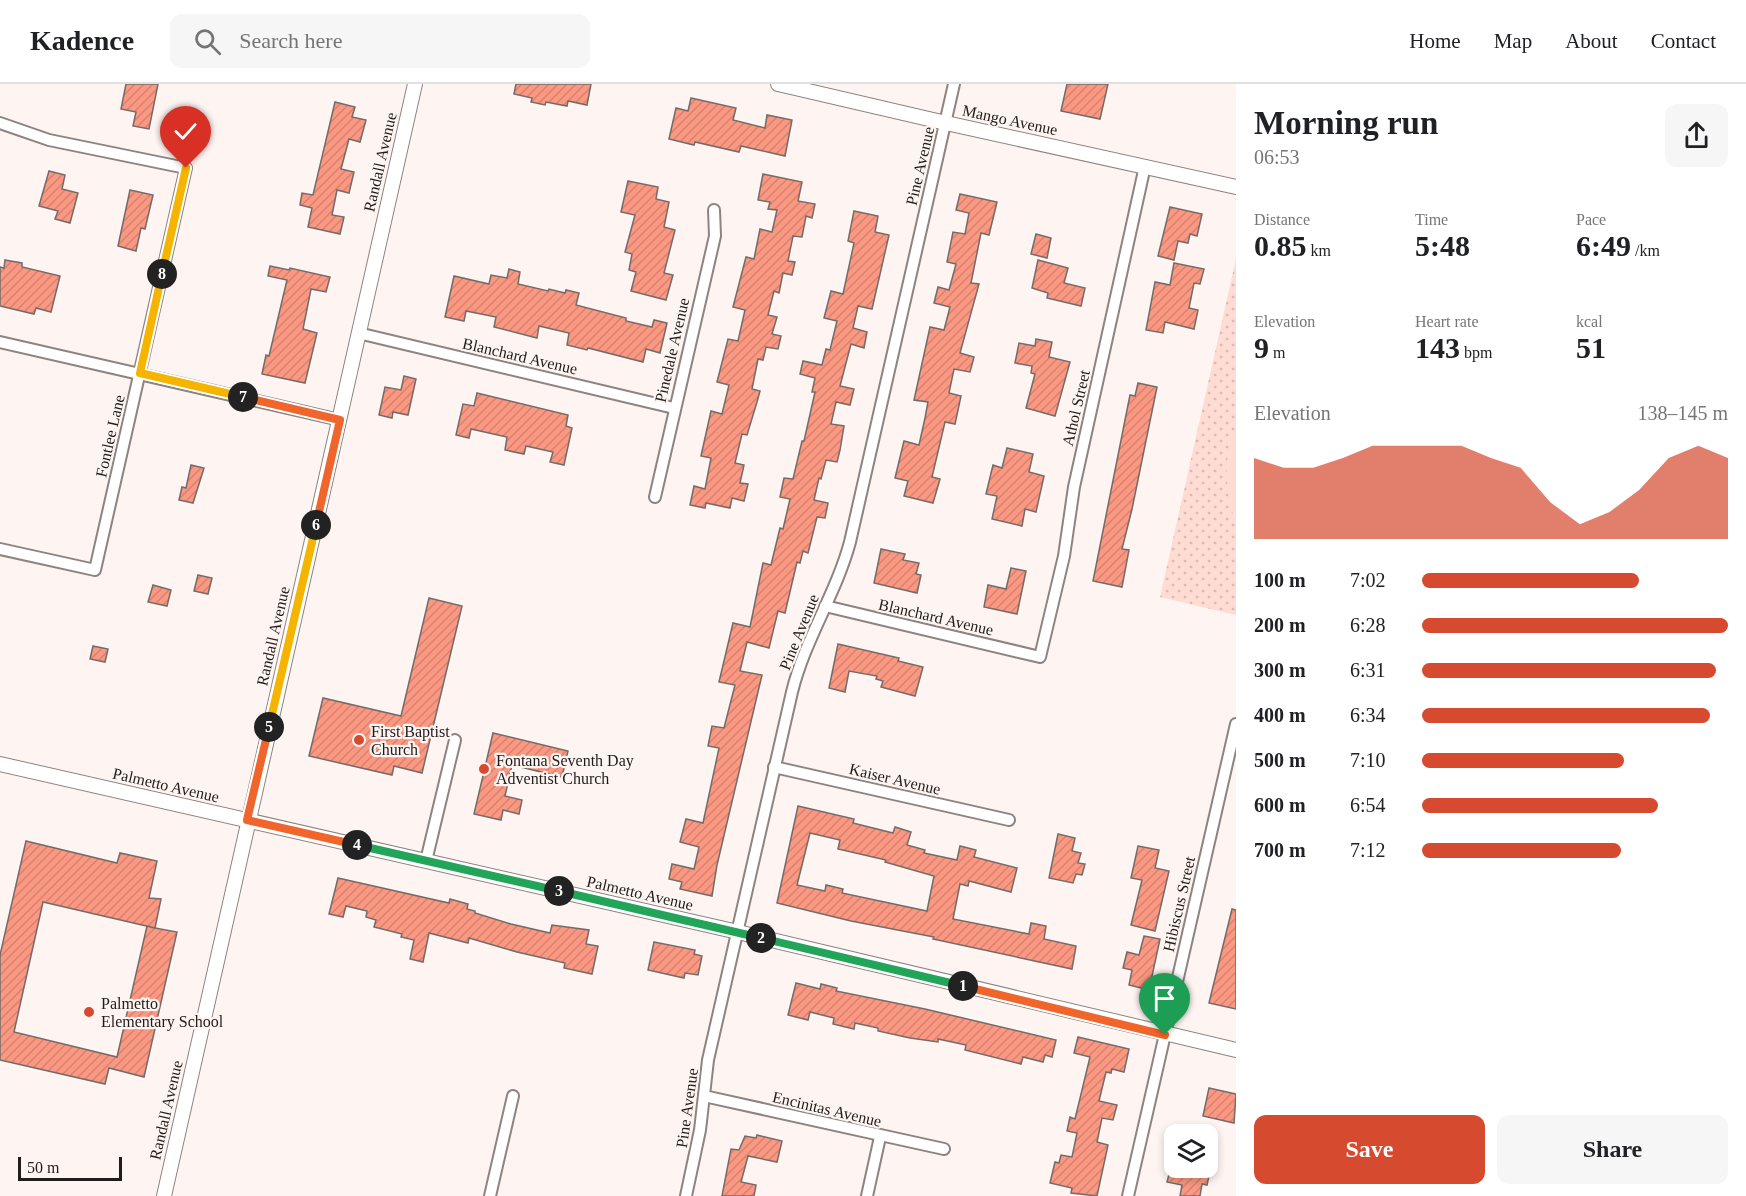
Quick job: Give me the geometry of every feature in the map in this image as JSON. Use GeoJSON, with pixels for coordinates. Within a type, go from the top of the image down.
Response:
{"type":"FeatureCollection","features":[{"type":"Feature","properties":{"kind":"street","name":"Randall Avenue"},"geometry":{"type":"LineString","coordinates":[[164,1196],[247,820],[415,84]]}},
{"type":"Feature","properties":{"kind":"street","name":"Mango Avenue"},"geometry":{"type":"LineString","coordinates":[[778,84],[1236,187]]}},
{"type":"Feature","properties":{"kind":"street","name":"Pine Avenue"},"geometry":{"type":"LineString","coordinates":[[686,1196],[700,1130],[708,1060],[797,670],[842,567],[850,542],[954,84]]}},
{"type":"Feature","properties":{"kind":"street","name":"Fontlee Lane"},"geometry":{"type":"LineString","coordinates":[[0,123],[49,140],[186,168],[95,570],[0,549]]}},
{"type":"Feature","properties":{"kind":"street","name":"Athol Street"},"geometry":{"type":"LineString","coordinates":[[1040,657],[1064,556],[1074,487],[1145,166]]}},
{"type":"Feature","properties":{"kind":"street","name":"Pinedale Avenue"},"geometry":{"type":"LineString","coordinates":[[655,497],[715,236],[714,210]]}},
{"type":"Feature","properties":{"kind":"street","name":"Blanchard Avenue"},"geometry":{"type":"LineString","coordinates":[[358,333],[674,408]]}},
{"type":"Feature","properties":{"kind":"street"},"geometry":{"type":"LineString","coordinates":[[0,342],[340,420]]}},
{"type":"Feature","properties":{"kind":"street","name":"Blanchard Avenue"},"geometry":{"type":"LineString","coordinates":[[825,606],[1040,657]]}},
{"type":"Feature","properties":{"kind":"street","name":"Hibiscus Street"},"geometry":{"type":"LineString","coordinates":[[1128,1196],[1236,724]]}},
{"type":"Feature","properties":{"kind":"street"},"geometry":{"type":"LineString","coordinates":[[426,861],[454,740]]}},
{"type":"Feature","properties":{"kind":"street","name":"Palmetto Avenue"},"geometry":{"type":"LineString","coordinates":[[0,764],[738,932],[1236,1050]]}},
{"type":"Feature","properties":{"kind":"street","name":"Kaiser Avenue"},"geometry":{"type":"LineString","coordinates":[[774,767],[1009,820]]}},
{"type":"Feature","properties":{"kind":"street"},"geometry":{"type":"LineString","coordinates":[[489,1196],[513,1096]]}},
{"type":"Feature","properties":{"kind":"street","name":"Encinitas Avenue"},"geometry":{"type":"LineString","coordinates":[[704,1096],[880,1137],[944,1149]]}},
{"type":"Feature","properties":{"kind":"street"},"geometry":{"type":"LineString","coordinates":[[867,1196],[880,1137]]}},
{"type":"Feature","properties":{"kind":"shaded area"},"geometry":{"type":"Polygon","coordinates":[[[1236,259],[1236,615],[1160,597],[1236,259]]]}},
{"type":"Feature","properties":{"kind":"shaded area"},"geometry":{"type":"Polygon","coordinates":[[[1236,426],[1236,523],[1227,487],[1227,462],[1236,426]]]}},
{"type":"Feature","properties":{"kind":"building"},"geometry":{"type":"Polygon","coordinates":[[[126,84],[158,84],[149,129],[133,126],[136,112],[121,109],[126,84]]]}},
{"type":"Feature","properties":{"kind":"building"},"geometry":{"type":"Polygon","coordinates":[[[516,84],[591,84],[587,105],[568,101],[567,106],[531,102],[532,98],[514,94],[516,84]]]}},
{"type":"Feature","properties":{"kind":"building"},"geometry":{"type":"Polygon","coordinates":[[[1067,84],[1108,84],[1100,119],[1061,111],[1067,84]]]}},
{"type":"Feature","properties":{"kind":"building"},"geometry":{"type":"Polygon","coordinates":[[[691,98],[736,108],[733,120],[765,128],[767,115],[792,120],[785,156],[741,146],[739,152],[669,139],[676,108],[688,111],[691,98]]]}},
{"type":"Feature","properties":{"kind":"building"},"geometry":{"type":"Polygon","coordinates":[[[335,102],[355,107],[352,117],[366,120],[360,142],[349,139],[341,169],[354,172],[349,193],[337,190],[332,215],[344,217],[340,234],[308,227],[312,208],[300,205],[302,193],[313,195],[335,102]]]}},
{"type":"Feature","properties":{"kind":"building"},"geometry":{"type":"Polygon","coordinates":[[[49,171],[65,175],[62,189],[78,193],[70,223],[55,219],[58,211],[39,206],[49,171]]]}},
{"type":"Feature","properties":{"kind":"building"},"geometry":{"type":"Polygon","coordinates":[[[763,174],[802,182],[798,201],[815,204],[812,218],[806,216],[802,237],[793,236],[788,261],[795,262],[792,275],[783,273],[779,293],[774,291],[768,315],[777,317],[772,334],[781,336],[778,349],[766,347],[763,360],[758,359],[752,389],[760,391],[747,435],[742,434],[735,463],[744,465],[740,483],[748,484],[744,501],[732,498],[730,508],[706,503],[705,508],[690,505],[694,486],[705,489],[711,458],[701,456],[711,411],[722,414],[729,385],[717,382],[728,339],[738,341],[745,310],[733,307],[746,257],[754,259],[760,229],[772,232],[777,210],[768,209],[770,202],[758,200],[763,174]]]}},
{"type":"Feature","properties":{"kind":"building"},"geometry":{"type":"Polygon","coordinates":[[[628,181],[658,187],[656,199],[669,202],[664,227],[675,230],[664,273],[673,275],[666,300],[631,291],[636,272],[629,270],[632,254],[625,252],[635,215],[621,212],[628,181]]]}},
{"type":"Feature","properties":{"kind":"building"},"geometry":{"type":"Polygon","coordinates":[[[130,190],[153,195],[145,229],[141,228],[136,251],[118,246],[130,190]]]}},
{"type":"Feature","properties":{"kind":"building"},"geometry":{"type":"Polygon","coordinates":[[[960,194],[997,202],[989,235],[981,233],[971,283],[979,284],[960,353],[974,357],[970,372],[954,369],[949,393],[961,396],[955,424],[945,422],[932,477],[940,479],[933,503],[904,496],[908,481],[895,478],[904,441],[919,445],[928,402],[914,400],[930,327],[944,330],[950,307],[934,303],[938,287],[949,290],[956,264],[947,262],[953,232],[965,234],[969,213],[956,210],[960,194]]]}},
{"type":"Feature","properties":{"kind":"building"},"geometry":{"type":"Polygon","coordinates":[[[1170,207],[1202,214],[1197,236],[1190,234],[1188,243],[1178,241],[1174,260],[1158,256],[1170,207]]]}},
{"type":"Feature","properties":{"kind":"building"},"geometry":{"type":"Polygon","coordinates":[[[854,211],[878,216],[875,232],[889,235],[872,309],[858,306],[853,328],[867,332],[864,348],[851,344],[840,386],[854,389],[850,405],[836,402],[831,424],[844,426],[837,462],[826,460],[814,500],[828,503],[825,518],[817,517],[808,553],[803,551],[800,563],[797,562],[785,613],[778,611],[769,648],[747,642],[740,671],[762,675],[717,865],[712,896],[680,889],[682,882],[669,879],[672,864],[694,869],[699,847],[680,842],[686,819],[703,823],[719,748],[708,746],[712,726],[724,728],[735,685],[719,682],[733,623],[750,627],[763,563],[771,565],[780,528],[783,529],[790,499],[780,497],[784,478],[793,479],[815,392],[812,392],[815,378],[800,374],[803,361],[822,365],[826,349],[830,350],[837,321],[824,318],[831,291],[843,294],[854,243],[848,241],[854,211]]]}},
{"type":"Feature","properties":{"kind":"building"},"geometry":{"type":"Polygon","coordinates":[[[1036,234],[1051,238],[1047,258],[1031,254],[1036,234]]]}},
{"type":"Feature","properties":{"kind":"building"},"geometry":{"type":"Polygon","coordinates":[[[5,260],[22,263],[22,267],[60,276],[51,312],[36,308],[34,314],[0,306],[0,267],[4,268],[5,260]]]}},
{"type":"Feature","properties":{"kind":"building"},"geometry":{"type":"Polygon","coordinates":[[[1038,260],[1068,268],[1064,283],[1085,288],[1081,306],[1047,298],[1048,293],[1032,288],[1038,260]]]}},
{"type":"Feature","properties":{"kind":"building"},"geometry":{"type":"Polygon","coordinates":[[[1174,263],[1204,269],[1200,284],[1194,283],[1189,308],[1198,310],[1194,329],[1165,322],[1163,333],[1146,330],[1155,282],[1170,285],[1174,263]]]}},
{"type":"Feature","properties":{"kind":"building"},"geometry":{"type":"Polygon","coordinates":[[[270,266],[330,277],[326,292],[311,289],[303,329],[317,333],[305,383],[262,374],[266,355],[269,356],[287,280],[268,276],[270,266]]]}},
{"type":"Feature","properties":{"kind":"building"},"geometry":{"type":"Polygon","coordinates":[[[509,269],[520,272],[518,284],[548,291],[549,289],[565,293],[566,290],[579,293],[576,305],[652,327],[654,320],[667,323],[660,353],[646,349],[643,362],[567,345],[569,333],[539,326],[537,338],[494,327],[496,317],[466,311],[464,321],[445,317],[454,276],[489,284],[491,275],[507,278],[509,269]]]}},
{"type":"Feature","properties":{"kind":"building"},"geometry":{"type":"Polygon","coordinates":[[[1036,339],[1052,342],[1049,357],[1070,362],[1055,416],[1026,408],[1035,374],[1031,373],[1032,366],[1015,363],[1019,343],[1035,346],[1036,339]]]}},
{"type":"Feature","properties":{"kind":"building"},"geometry":{"type":"Polygon","coordinates":[[[404,376],[416,379],[408,415],[393,412],[392,418],[379,415],[385,387],[401,390],[404,376]]]}},
{"type":"Feature","properties":{"kind":"building"},"geometry":{"type":"Polygon","coordinates":[[[1138,383],[1157,387],[1122,549],[1129,550],[1122,587],[1093,581],[1130,395],[1135,396],[1138,383]]]}},
{"type":"Feature","properties":{"kind":"building"},"geometry":{"type":"Polygon","coordinates":[[[477,393],[568,415],[566,426],[572,428],[564,465],[550,462],[553,452],[526,446],[524,454],[505,450],[507,437],[471,429],[469,438],[456,435],[463,404],[474,406],[477,393]]]}},
{"type":"Feature","properties":{"kind":"building"},"geometry":{"type":"Polygon","coordinates":[[[1007,448],[1033,454],[1029,472],[1044,476],[1036,512],[1025,509],[1022,526],[992,519],[997,496],[986,494],[993,465],[1002,468],[1007,448]]]}},
{"type":"Feature","properties":{"kind":"building"},"geometry":{"type":"Polygon","coordinates":[[[191,465],[204,468],[193,503],[179,500],[182,487],[186,488],[191,465]]]}},
{"type":"Feature","properties":{"kind":"building"},"geometry":{"type":"Polygon","coordinates":[[[881,549],[905,554],[903,560],[919,563],[916,574],[921,575],[917,593],[874,583],[881,549]]]}},
{"type":"Feature","properties":{"kind":"building"},"geometry":{"type":"Polygon","coordinates":[[[1011,568],[1026,571],[1017,614],[984,607],[988,585],[1006,589],[1011,568]]]}},
{"type":"Feature","properties":{"kind":"building"},"geometry":{"type":"Polygon","coordinates":[[[198,575],[212,578],[208,594],[194,591],[198,575]]]}},
{"type":"Feature","properties":{"kind":"building"},"geometry":{"type":"Polygon","coordinates":[[[153,585],[171,590],[167,606],[148,602],[153,585]]]}},
{"type":"Feature","properties":{"kind":"building"},"geometry":{"type":"Polygon","coordinates":[[[429,598],[462,606],[422,773],[394,766],[392,775],[309,756],[323,698],[401,716],[429,598]]]}},
{"type":"Feature","properties":{"kind":"building"},"geometry":{"type":"Polygon","coordinates":[[[838,644],[899,658],[898,661],[923,667],[915,696],[881,687],[883,681],[876,679],[877,676],[849,671],[845,692],[829,688],[838,644]]]}},
{"type":"Feature","properties":{"kind":"building"},"geometry":{"type":"Polygon","coordinates":[[[93,646],[108,649],[105,662],[90,659],[93,646]]]}},
{"type":"Feature","properties":{"kind":"building"},"geometry":{"type":"Polygon","coordinates":[[[493,733],[568,751],[562,777],[512,765],[505,796],[522,800],[519,814],[503,810],[501,820],[474,814],[493,733]]]}},
{"type":"Feature","properties":{"kind":"building"},"geometry":{"type":"Polygon","coordinates":[[[798,806],[854,819],[853,823],[893,833],[895,827],[911,832],[907,845],[925,850],[924,853],[957,860],[960,846],[976,850],[974,857],[1017,868],[1011,892],[969,881],[968,886],[960,884],[953,919],[1029,934],[1031,923],[1046,926],[1044,939],[1076,946],[1072,969],[933,939],[934,937],[851,921],[777,903],[798,806]],[[810,833],[797,885],[825,891],[826,885],[843,889],[842,893],[927,911],[934,876],[885,862],[886,860],[838,849],[840,840],[810,833]]]}},
{"type":"Feature","properties":{"kind":"building"},"geometry":{"type":"Polygon","coordinates":[[[1058,834],[1075,838],[1072,851],[1081,853],[1078,863],[1085,864],[1082,875],[1076,874],[1073,883],[1049,878],[1058,834]]]}},
{"type":"Feature","properties":{"kind":"building"},"geometry":{"type":"Polygon","coordinates":[[[26,841],[117,863],[120,853],[157,861],[149,898],[161,899],[155,928],[177,932],[144,1077],[109,1068],[105,1084],[0,1060],[0,955],[26,841]],[[43,902],[14,1032],[117,1057],[147,926],[43,902]]]}},
{"type":"Feature","properties":{"kind":"building"},"geometry":{"type":"Polygon","coordinates":[[[1138,846],[1159,850],[1155,868],[1169,871],[1155,931],[1131,925],[1142,880],[1131,878],[1138,846]]]}},
{"type":"Feature","properties":{"kind":"building"},"geometry":{"type":"Polygon","coordinates":[[[338,878],[449,903],[450,899],[468,904],[467,909],[475,913],[550,933],[552,925],[589,930],[586,944],[598,946],[592,974],[564,968],[565,963],[469,938],[468,943],[429,933],[423,962],[410,959],[414,940],[401,937],[402,934],[374,927],[376,920],[366,917],[367,911],[346,906],[343,917],[329,914],[338,878]]]}},
{"type":"Feature","properties":{"kind":"building"},"geometry":{"type":"Polygon","coordinates":[[[1232,909],[1236,910],[1236,1009],[1209,1003],[1232,909]]]}},
{"type":"Feature","properties":{"kind":"building"},"geometry":{"type":"Polygon","coordinates":[[[1144,936],[1160,939],[1149,990],[1129,985],[1132,970],[1123,968],[1127,952],[1139,955],[1144,936]]]}},
{"type":"Feature","properties":{"kind":"building"},"geometry":{"type":"Polygon","coordinates":[[[654,942],[695,950],[694,954],[702,956],[698,975],[685,973],[684,978],[648,970],[654,942]]]}},
{"type":"Feature","properties":{"kind":"building"},"geometry":{"type":"Polygon","coordinates":[[[796,983],[820,989],[821,984],[837,988],[836,991],[1056,1040],[1052,1057],[1045,1055],[1043,1062],[1023,1057],[1021,1064],[965,1050],[966,1045],[938,1039],[938,1042],[910,1038],[855,1023],[854,1029],[833,1024],[834,1018],[810,1012],[808,1020],[788,1015],[796,983]]]}},
{"type":"Feature","properties":{"kind":"building"},"geometry":{"type":"Polygon","coordinates":[[[1078,1037],[1129,1049],[1124,1072],[1112,1069],[1111,1073],[1106,1072],[1099,1101],[1117,1105],[1113,1120],[1102,1118],[1097,1142],[1108,1145],[1097,1196],[1071,1193],[1072,1188],[1050,1183],[1055,1162],[1059,1163],[1061,1155],[1072,1157],[1077,1133],[1067,1131],[1070,1117],[1075,1119],[1090,1057],[1074,1053],[1078,1037]]]}},
{"type":"Feature","properties":{"kind":"building"},"geometry":{"type":"Polygon","coordinates":[[[1209,1088],[1236,1094],[1234,1123],[1203,1116],[1209,1088]]]}},
{"type":"Feature","properties":{"kind":"building"},"geometry":{"type":"Polygon","coordinates":[[[757,1135],[782,1141],[777,1162],[748,1156],[741,1182],[756,1185],[754,1196],[722,1196],[731,1149],[739,1150],[745,1136],[756,1138],[757,1135]]]}},
{"type":"Feature","properties":{"kind":"building"},"geometry":{"type":"Polygon","coordinates":[[[1168,1178],[1209,1178],[1207,1185],[1202,1184],[1200,1196],[1180,1196],[1182,1185],[1167,1182],[1168,1178]]]}},
{"type":"Feature","properties":{"kind":"place","name":"First Baptist Church"},"geometry":{"type":"Point","coordinates":[359,740]}},
{"type":"Feature","properties":{"kind":"place","name":"Fontana Seventh Day Adventist Church"},"geometry":{"type":"Point","coordinates":[484,769]}},
{"type":"Feature","properties":{"kind":"place","name":"Palmetto Elementary School"},"geometry":{"type":"Point","coordinates":[89,1012]}},
{"type":"Feature","properties":{"kind":"route"},"geometry":{"type":"LineString","coordinates":[[186,168],[140,373],[340,420],[247,820],[738,932],[1165,1035]]}}]}
